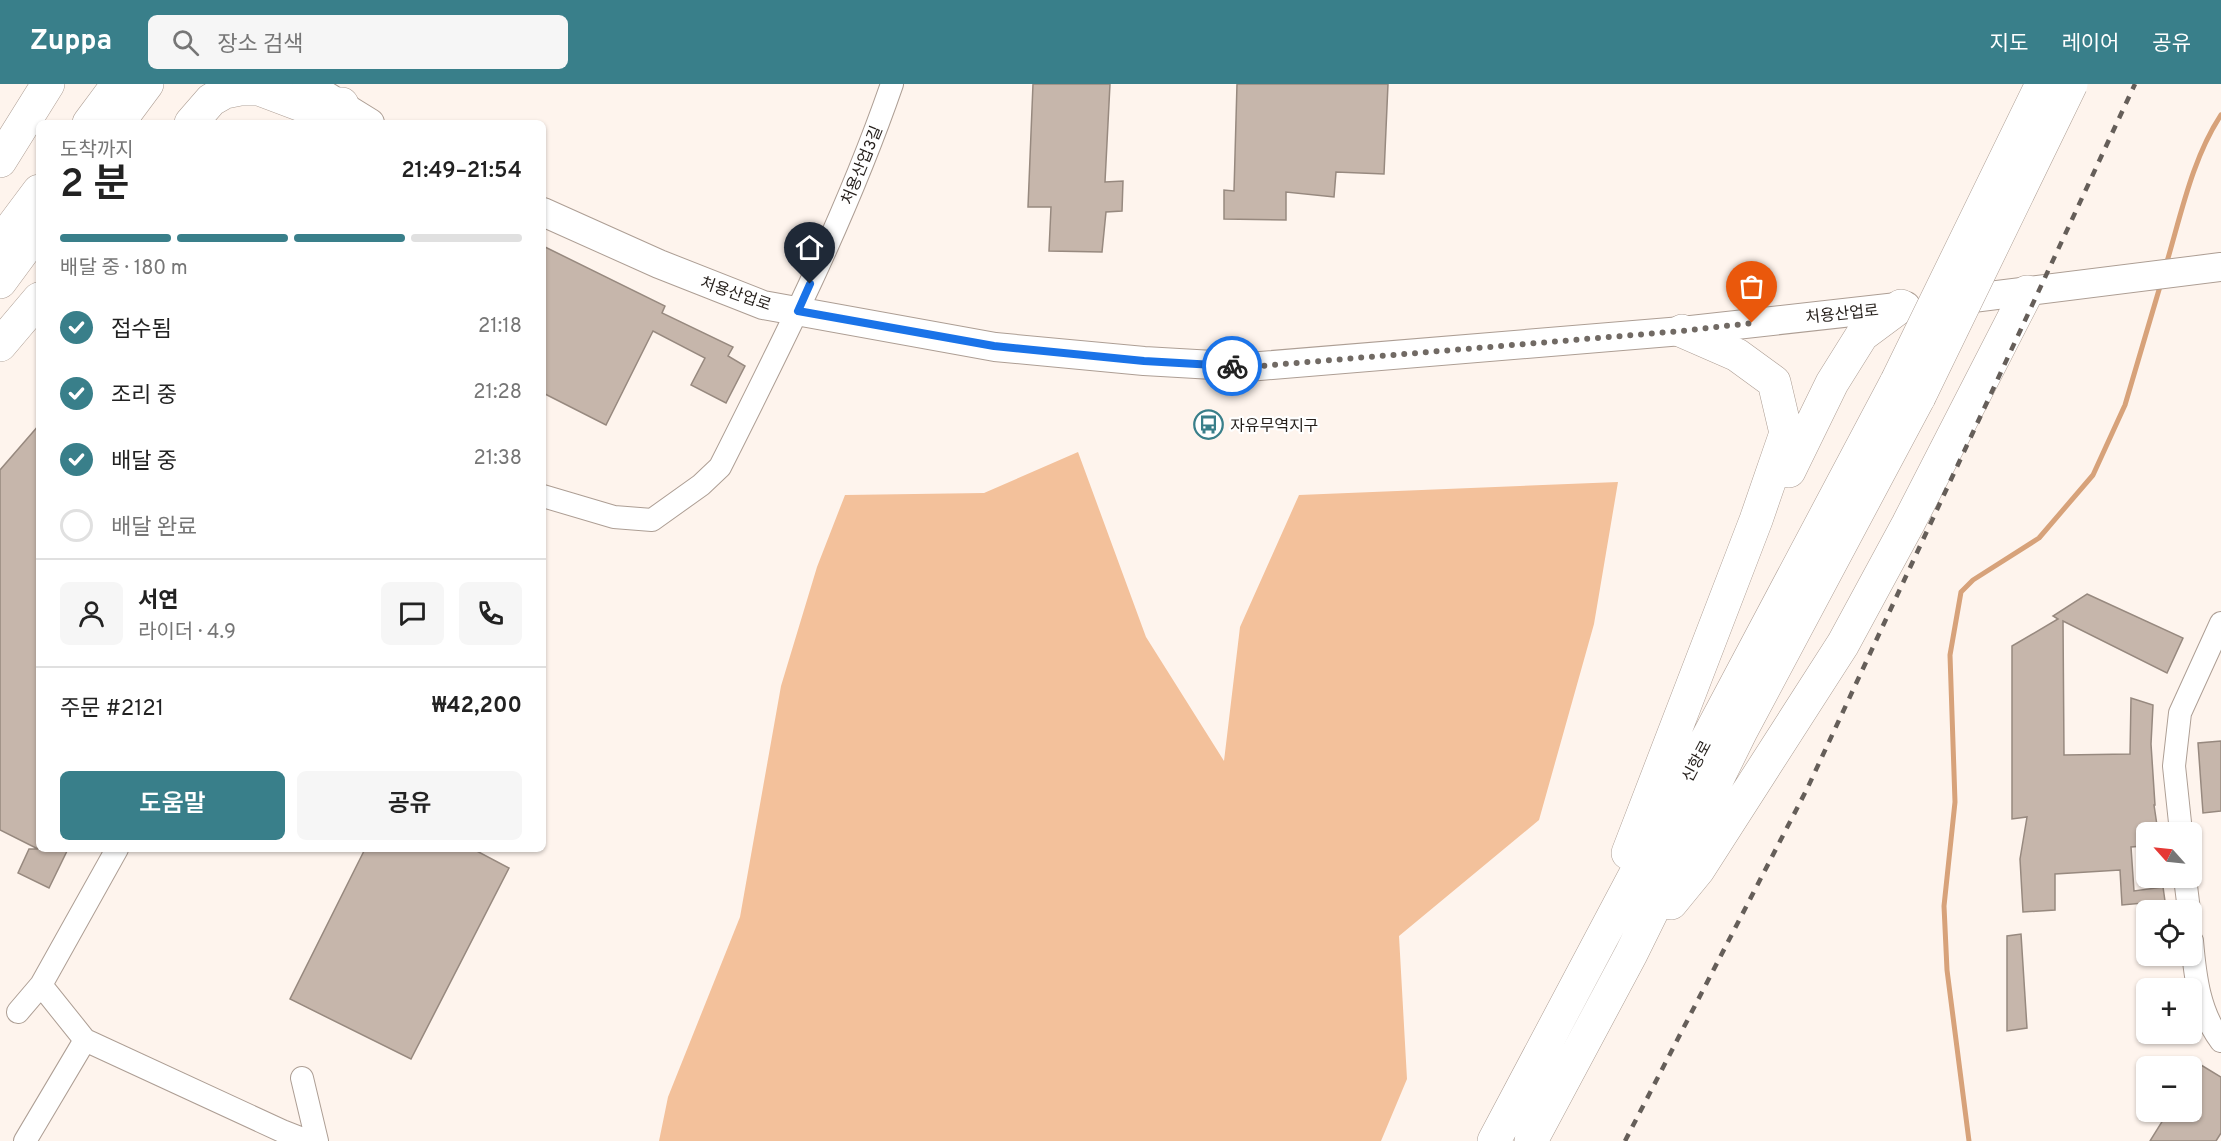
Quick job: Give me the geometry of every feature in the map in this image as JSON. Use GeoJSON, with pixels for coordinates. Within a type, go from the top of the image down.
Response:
{"type":"FeatureCollection","features":[{"type":"Feature","properties":{"kind":"highway"},"geometry":{"type":"LineString","coordinates":[[0,161],[48,84]]}},
{"type":"Feature","properties":{"kind":"highway"},"geometry":{"type":"LineString","coordinates":[[91,120],[118,84]]}},
{"type":"Feature","properties":{"kind":"highway"},"geometry":{"type":"LineString","coordinates":[[120,120],[147,84]]}},
{"type":"Feature","properties":{"kind":"highway"},"geometry":{"type":"LineString","coordinates":[[1908,389],[2042,84]]}},
{"type":"Feature","properties":{"kind":"highway"},"geometry":{"type":"LineString","coordinates":[[1908,389],[2071,84]]}},
{"type":"Feature","properties":{"kind":"highway"},"geometry":{"type":"LineString","coordinates":[[194,120],[211,99],[225,92],[240,89],[259,89],[307,107],[333,94]]}},
{"type":"Feature","properties":{"kind":"highway"},"geometry":{"type":"LineString","coordinates":[[0,243],[36,195]]}},
{"type":"Feature","properties":{"kind":"highway"},"geometry":{"type":"LineString","coordinates":[[0,282],[36,233]]}},
{"type":"Feature","properties":{"kind":"highway"},"geometry":{"type":"LineString","coordinates":[[1631,954],[1698,870],[1843,644],[1908,524],[2027,292]]}},
{"type":"Feature","properties":{"kind":"highway"},"geometry":{"type":"LineString","coordinates":[[0,345],[36,303]]}},
{"type":"Feature","properties":{"kind":"highway"},"geometry":{"type":"LineString","coordinates":[[1722,608],[1832,383],[1862,335],[1900,306]]}},
{"type":"Feature","properties":{"kind":"highway"},"geometry":{"type":"LineString","coordinates":[[1581,978],[1660,765],[1756,520],[1786,433],[1774,382],[1737,355],[1682,331]]}},
{"type":"Feature","properties":{"kind":"highway","name":"신항로"},"geometry":{"type":"LineString","coordinates":[[1531,1141],[1631,954],[1908,389]]}},
{"type":"Feature","properties":{"kind":"highway","name":"신항로"},"geometry":{"type":"LineString","coordinates":[[1494,1141],[1581,978],[1908,389]]}},
{"type":"Feature","properties":{"kind":"main road"},"geometry":{"type":"LineString","coordinates":[[307,84],[333,94],[366,120]]}},
{"type":"Feature","properties":{"kind":"main road","name":"처용산업로"},"geometry":{"type":"LineString","coordinates":[[546,213],[659,264],[763,305],[994,346],[1144,361],[1248,367],[1682,331],[2212,269]]}},
{"type":"Feature","properties":{"kind":"street","name":"처용산업3길"},"geometry":{"type":"LineString","coordinates":[[546,497],[614,517],[652,520],[691,492],[720,467],[798,311],[869,151],[892,84]]}},
{"type":"Feature","properties":{"kind":"street"},"geometry":{"type":"LineString","coordinates":[[2180,822],[2175,766],[2180,713],[2221,623]]}},
{"type":"Feature","properties":{"kind":"street"},"geometry":{"type":"LineString","coordinates":[[18,1012],[41,985],[115,852]]}},
{"type":"Feature","properties":{"kind":"street"},"geometry":{"type":"LineString","coordinates":[[2194,966],[2196,983],[2213,1030],[2221,1041]]}},
{"type":"Feature","properties":{"kind":"street"},"geometry":{"type":"LineString","coordinates":[[41,985],[85,1040],[282,1131],[317,1141],[302,1078]]}},
{"type":"Feature","properties":{"kind":"street"},"geometry":{"type":"LineString","coordinates":[[25,1141],[85,1040]]}},
{"type":"Feature","properties":{"kind":"shaded area"},"geometry":{"type":"Polygon","coordinates":[[[1078,452],[1146,637],[1224,761],[1240,627],[1299,495],[1618,482],[1594,624],[1539,820],[1399,936],[1407,1079],[1381,1141],[659,1141],[668,1097],[740,917],[781,686],[817,567],[845,495],[984,493],[1078,452]]]}},
{"type":"Feature","properties":{"kind":"building"},"geometry":{"type":"Polygon","coordinates":[[[1033,84],[1110,84],[1105,182],[1123,181],[1122,211],[1106,212],[1102,252],[1049,251],[1051,207],[1028,207],[1033,84]]]}},
{"type":"Feature","properties":{"kind":"building"},"geometry":{"type":"Polygon","coordinates":[[[1237,84],[1388,84],[1384,174],[1336,172],[1334,197],[1286,192],[1286,220],[1224,219],[1224,190],[1234,191],[1237,84]]]}},
{"type":"Feature","properties":{"kind":"building"},"geometry":{"type":"Polygon","coordinates":[[[546,247],[665,306],[662,313],[733,347],[728,356],[745,366],[726,403],[691,385],[705,358],[653,331],[606,425],[546,395],[546,247]]]}},
{"type":"Feature","properties":{"kind":"building"},"geometry":{"type":"Polygon","coordinates":[[[36,428],[36,848],[0,830],[0,470],[36,428]]]}},
{"type":"Feature","properties":{"kind":"building"},"geometry":{"type":"Polygon","coordinates":[[[2087,594],[2183,638],[2167,673],[2063,621],[2064,755],[2130,754],[2131,698],[2153,705],[2151,744],[2157,822],[2136,822],[2136,847],[2131,847],[2134,891],[2163,888],[2165,900],[2136,900],[2136,904],[2122,905],[2120,870],[2055,874],[2055,910],[2023,912],[2020,859],[2027,817],[2012,819],[2012,646],[2058,619],[2053,616],[2087,594]]]}},
{"type":"Feature","properties":{"kind":"building"},"geometry":{"type":"Polygon","coordinates":[[[2221,741],[2221,811],[2203,813],[2198,743],[2221,741]]]}},
{"type":"Feature","properties":{"kind":"building"},"geometry":{"type":"Polygon","coordinates":[[[29,849],[36,849],[36,852],[67,852],[49,888],[18,873],[29,849]]]}},
{"type":"Feature","properties":{"kind":"building"},"geometry":{"type":"Polygon","coordinates":[[[364,852],[479,852],[509,868],[411,1059],[290,999],[364,852]]]}},
{"type":"Feature","properties":{"kind":"building"},"geometry":{"type":"Polygon","coordinates":[[[2021,934],[2027,1028],[2007,1031],[2007,936],[2021,934]]]}},
{"type":"Feature","properties":{"kind":"building"},"geometry":{"type":"Polygon","coordinates":[[[2202,1066],[2221,1077],[2221,1133],[2216,1141],[2150,1141],[2162,1122],[2202,1122],[2202,1066]]]}},
{"type":"Feature","properties":{"kind":"waterway"},"geometry":{"type":"LineString","coordinates":[[2166,265],[2195,169],[2202,150],[2221,115]]}},
{"type":"Feature","properties":{"kind":"waterway"},"geometry":{"type":"LineString","coordinates":[[1969,1141],[1947,970],[1944,906],[1955,802],[1950,655],[1961,592],[1973,580],[2039,538],[2093,475],[2125,405],[2161,283]]}},
{"type":"Feature","properties":{"kind":"railway"},"geometry":{"type":"LineString","coordinates":[[1625,1141],[1807,789],[2135,84]]}},
{"type":"Feature","properties":{"kind":"way so far"},"geometry":{"type":"LineString","coordinates":[[1232,366],[1248,367],[1682,331],[1752,323]]}},
{"type":"Feature","properties":{"kind":"place","name":"자유무역지구"},"geometry":{"type":"Point","coordinates":[1209,425]}},
{"type":"Feature","properties":{"kind":"route"},"geometry":{"type":"LineString","coordinates":[[810,284],[798,311],[994,346],[1144,361],[1232,366]]}}]}
